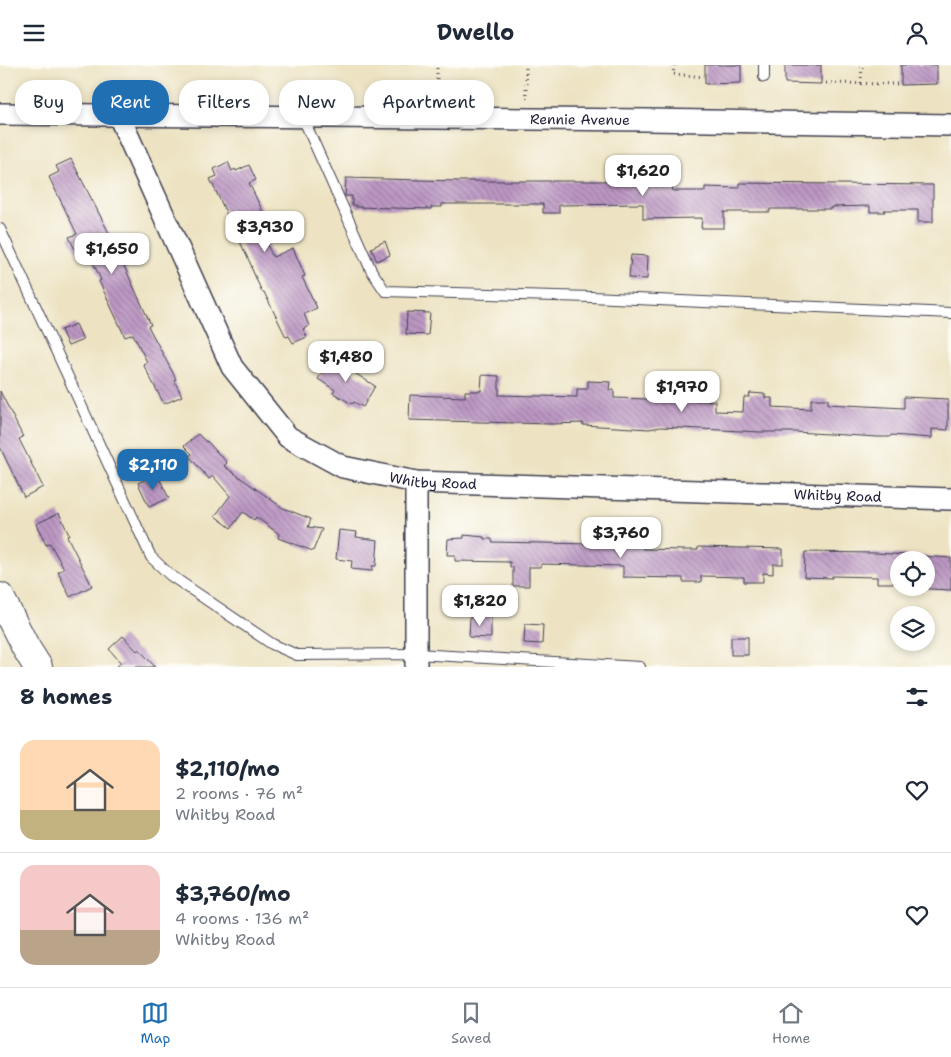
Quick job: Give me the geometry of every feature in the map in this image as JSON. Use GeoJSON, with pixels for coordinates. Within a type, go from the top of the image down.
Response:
{"type":"FeatureCollection","features":[{"type":"Feature","properties":{"kind":"main road"},"geometry":{"type":"LineString","coordinates":[[0,597],[38,667]]}},
{"type":"Feature","properties":{"kind":"street","name":"Rennie Avenue"},"geometry":{"type":"LineString","coordinates":[[0,114],[92,116]]}},
{"type":"Feature","properties":{"kind":"street","name":"Rennie Avenue"},"geometry":{"type":"LineString","coordinates":[[169,116],[279,117]]}},
{"type":"Feature","properties":{"kind":"street","name":"Rennie Avenue"},"geometry":{"type":"LineString","coordinates":[[354,117],[951,125]]}},
{"type":"Feature","properties":{"kind":"street","name":"Whitby Road"},"geometry":{"type":"LineString","coordinates":[[123,125],[232,367],[288,437],[343,467],[416,482],[951,499]]}},
{"type":"Feature","properties":{"kind":"street"},"geometry":{"type":"LineString","coordinates":[[416,482],[416,660]]}},
{"type":"Feature","properties":{"kind":"lane"},"geometry":{"type":"LineString","coordinates":[[764,65],[764,77]]}},
{"type":"Feature","properties":{"kind":"lane"},"geometry":{"type":"LineString","coordinates":[[307,125],[371,270],[385,291],[591,297],[951,313]]}},
{"type":"Feature","properties":{"kind":"lane"},"geometry":{"type":"LineString","coordinates":[[0,229],[151,557],[170,575],[264,639],[297,655],[640,667]]}},
{"type":"Feature","properties":{"kind":"path"},"geometry":{"type":"LineString","coordinates":[[437,65],[437,80]]}},
{"type":"Feature","properties":{"kind":"path"},"geometry":{"type":"LineString","coordinates":[[526,65],[526,105]]}},
{"type":"Feature","properties":{"kind":"path"},"geometry":{"type":"LineString","coordinates":[[674,65],[673,74],[704,77]]}},
{"type":"Feature","properties":{"kind":"path"},"geometry":{"type":"LineString","coordinates":[[861,83],[862,65]]}},
{"type":"Feature","properties":{"kind":"path"},"geometry":{"type":"LineString","coordinates":[[826,83],[897,84]]}},
{"type":"Feature","properties":{"kind":"building"},"geometry":{"type":"Polygon","coordinates":[[[705,65],[741,65],[741,83],[705,84],[705,65]]]}},
{"type":"Feature","properties":{"kind":"building"},"geometry":{"type":"Polygon","coordinates":[[[785,65],[821,65],[821,84],[785,83],[785,65]]]}},
{"type":"Feature","properties":{"kind":"building"},"geometry":{"type":"Polygon","coordinates":[[[901,65],[937,65],[937,84],[901,85],[901,65]]]}},
{"type":"Feature","properties":{"kind":"building"},"geometry":{"type":"Polygon","coordinates":[[[71,159],[110,235],[151,325],[148,326],[176,379],[174,380],[182,396],[164,404],[143,364],[147,362],[133,334],[125,337],[99,281],[101,280],[86,247],[76,252],[69,237],[77,234],[49,177],[59,172],[56,166],[71,159]]]}},
{"type":"Feature","properties":{"kind":"building"},"geometry":{"type":"Polygon","coordinates":[[[228,162],[232,171],[249,165],[256,180],[249,183],[265,216],[255,220],[273,257],[293,248],[305,276],[302,277],[317,308],[304,314],[309,326],[303,329],[307,337],[293,343],[289,336],[286,337],[264,292],[262,292],[210,179],[217,176],[214,169],[228,162]]]}},
{"type":"Feature","properties":{"kind":"building"},"geometry":{"type":"Polygon","coordinates":[[[346,178],[457,181],[664,181],[664,186],[672,186],[673,191],[705,191],[705,187],[739,188],[739,183],[933,185],[933,222],[918,222],[918,210],[870,212],[870,206],[831,207],[831,209],[770,209],[770,212],[724,212],[724,228],[701,228],[702,218],[643,219],[643,204],[559,205],[559,213],[543,213],[543,204],[442,204],[442,207],[431,207],[431,209],[356,207],[356,205],[352,205],[352,196],[345,196],[346,178]]]}},
{"type":"Feature","properties":{"kind":"building"},"geometry":{"type":"Polygon","coordinates":[[[385,241],[390,255],[377,261],[371,248],[385,241]]]}},
{"type":"Feature","properties":{"kind":"building"},"geometry":{"type":"Polygon","coordinates":[[[631,255],[648,256],[647,279],[629,278],[631,255]]]}},
{"type":"Feature","properties":{"kind":"building"},"geometry":{"type":"Polygon","coordinates":[[[407,312],[430,313],[428,335],[406,334],[407,312]]]}},
{"type":"Feature","properties":{"kind":"building"},"geometry":{"type":"Polygon","coordinates":[[[76,324],[83,340],[68,346],[61,330],[76,324]]]}},
{"type":"Feature","properties":{"kind":"building"},"geometry":{"type":"Polygon","coordinates":[[[331,358],[375,386],[363,407],[354,402],[352,404],[333,393],[335,390],[318,379],[331,358]]]}},
{"type":"Feature","properties":{"kind":"building"},"geometry":{"type":"Polygon","coordinates":[[[482,375],[499,376],[499,395],[577,397],[577,389],[588,389],[588,381],[610,382],[609,390],[614,390],[614,398],[715,401],[715,411],[743,412],[744,397],[749,397],[750,393],[765,394],[765,398],[772,398],[772,407],[811,409],[811,399],[828,399],[828,404],[904,408],[904,397],[948,399],[948,430],[932,429],[932,438],[891,435],[890,437],[878,437],[661,427],[649,429],[583,425],[583,423],[551,424],[409,420],[410,395],[465,397],[465,391],[481,391],[482,375]]]}},
{"type":"Feature","properties":{"kind":"building"},"geometry":{"type":"Polygon","coordinates":[[[0,391],[23,437],[19,439],[43,487],[24,497],[0,447],[0,391]]]}},
{"type":"Feature","properties":{"kind":"building"},"geometry":{"type":"Polygon","coordinates":[[[198,434],[227,463],[224,466],[283,508],[311,519],[308,527],[322,529],[313,551],[278,538],[279,534],[256,517],[254,520],[243,512],[231,528],[215,516],[230,496],[213,476],[209,479],[189,456],[192,454],[184,446],[198,434]]]}},
{"type":"Feature","properties":{"kind":"building"},"geometry":{"type":"Polygon","coordinates":[[[157,474],[169,498],[149,507],[138,483],[157,474]]]}},
{"type":"Feature","properties":{"kind":"building"},"geometry":{"type":"Polygon","coordinates":[[[59,513],[69,535],[67,536],[92,586],[70,597],[58,572],[64,569],[50,543],[46,545],[36,524],[59,513]]]}},
{"type":"Feature","properties":{"kind":"building"},"geometry":{"type":"Polygon","coordinates":[[[339,530],[357,532],[356,537],[378,540],[376,566],[372,566],[372,571],[351,569],[352,561],[336,559],[339,530]]]}},
{"type":"Feature","properties":{"kind":"building"},"geometry":{"type":"Polygon","coordinates":[[[464,535],[492,539],[492,542],[643,545],[643,549],[698,550],[698,547],[783,549],[783,564],[773,564],[773,574],[763,573],[763,582],[744,582],[744,577],[701,576],[701,582],[683,582],[683,578],[623,577],[623,566],[541,564],[541,567],[529,567],[529,586],[513,586],[513,567],[510,567],[510,562],[455,561],[455,555],[447,555],[448,539],[464,538],[464,535]]]}},
{"type":"Feature","properties":{"kind":"building"},"geometry":{"type":"Polygon","coordinates":[[[805,552],[890,554],[890,583],[877,583],[877,577],[804,577],[805,552]]]}},
{"type":"Feature","properties":{"kind":"building"},"geometry":{"type":"Polygon","coordinates":[[[935,557],[951,558],[951,590],[935,589],[935,557]]]}},
{"type":"Feature","properties":{"kind":"building"},"geometry":{"type":"Polygon","coordinates":[[[470,616],[491,616],[491,638],[469,637],[470,616]]]}},
{"type":"Feature","properties":{"kind":"building"},"geometry":{"type":"Polygon","coordinates":[[[525,624],[543,625],[542,644],[524,643],[525,624]]]}},
{"type":"Feature","properties":{"kind":"building"},"geometry":{"type":"Polygon","coordinates":[[[123,636],[137,651],[139,649],[155,667],[116,667],[121,663],[109,649],[123,636]]]}},
{"type":"Feature","properties":{"kind":"building"},"geometry":{"type":"Polygon","coordinates":[[[731,637],[748,637],[748,655],[731,655],[731,637]]]}}]}
